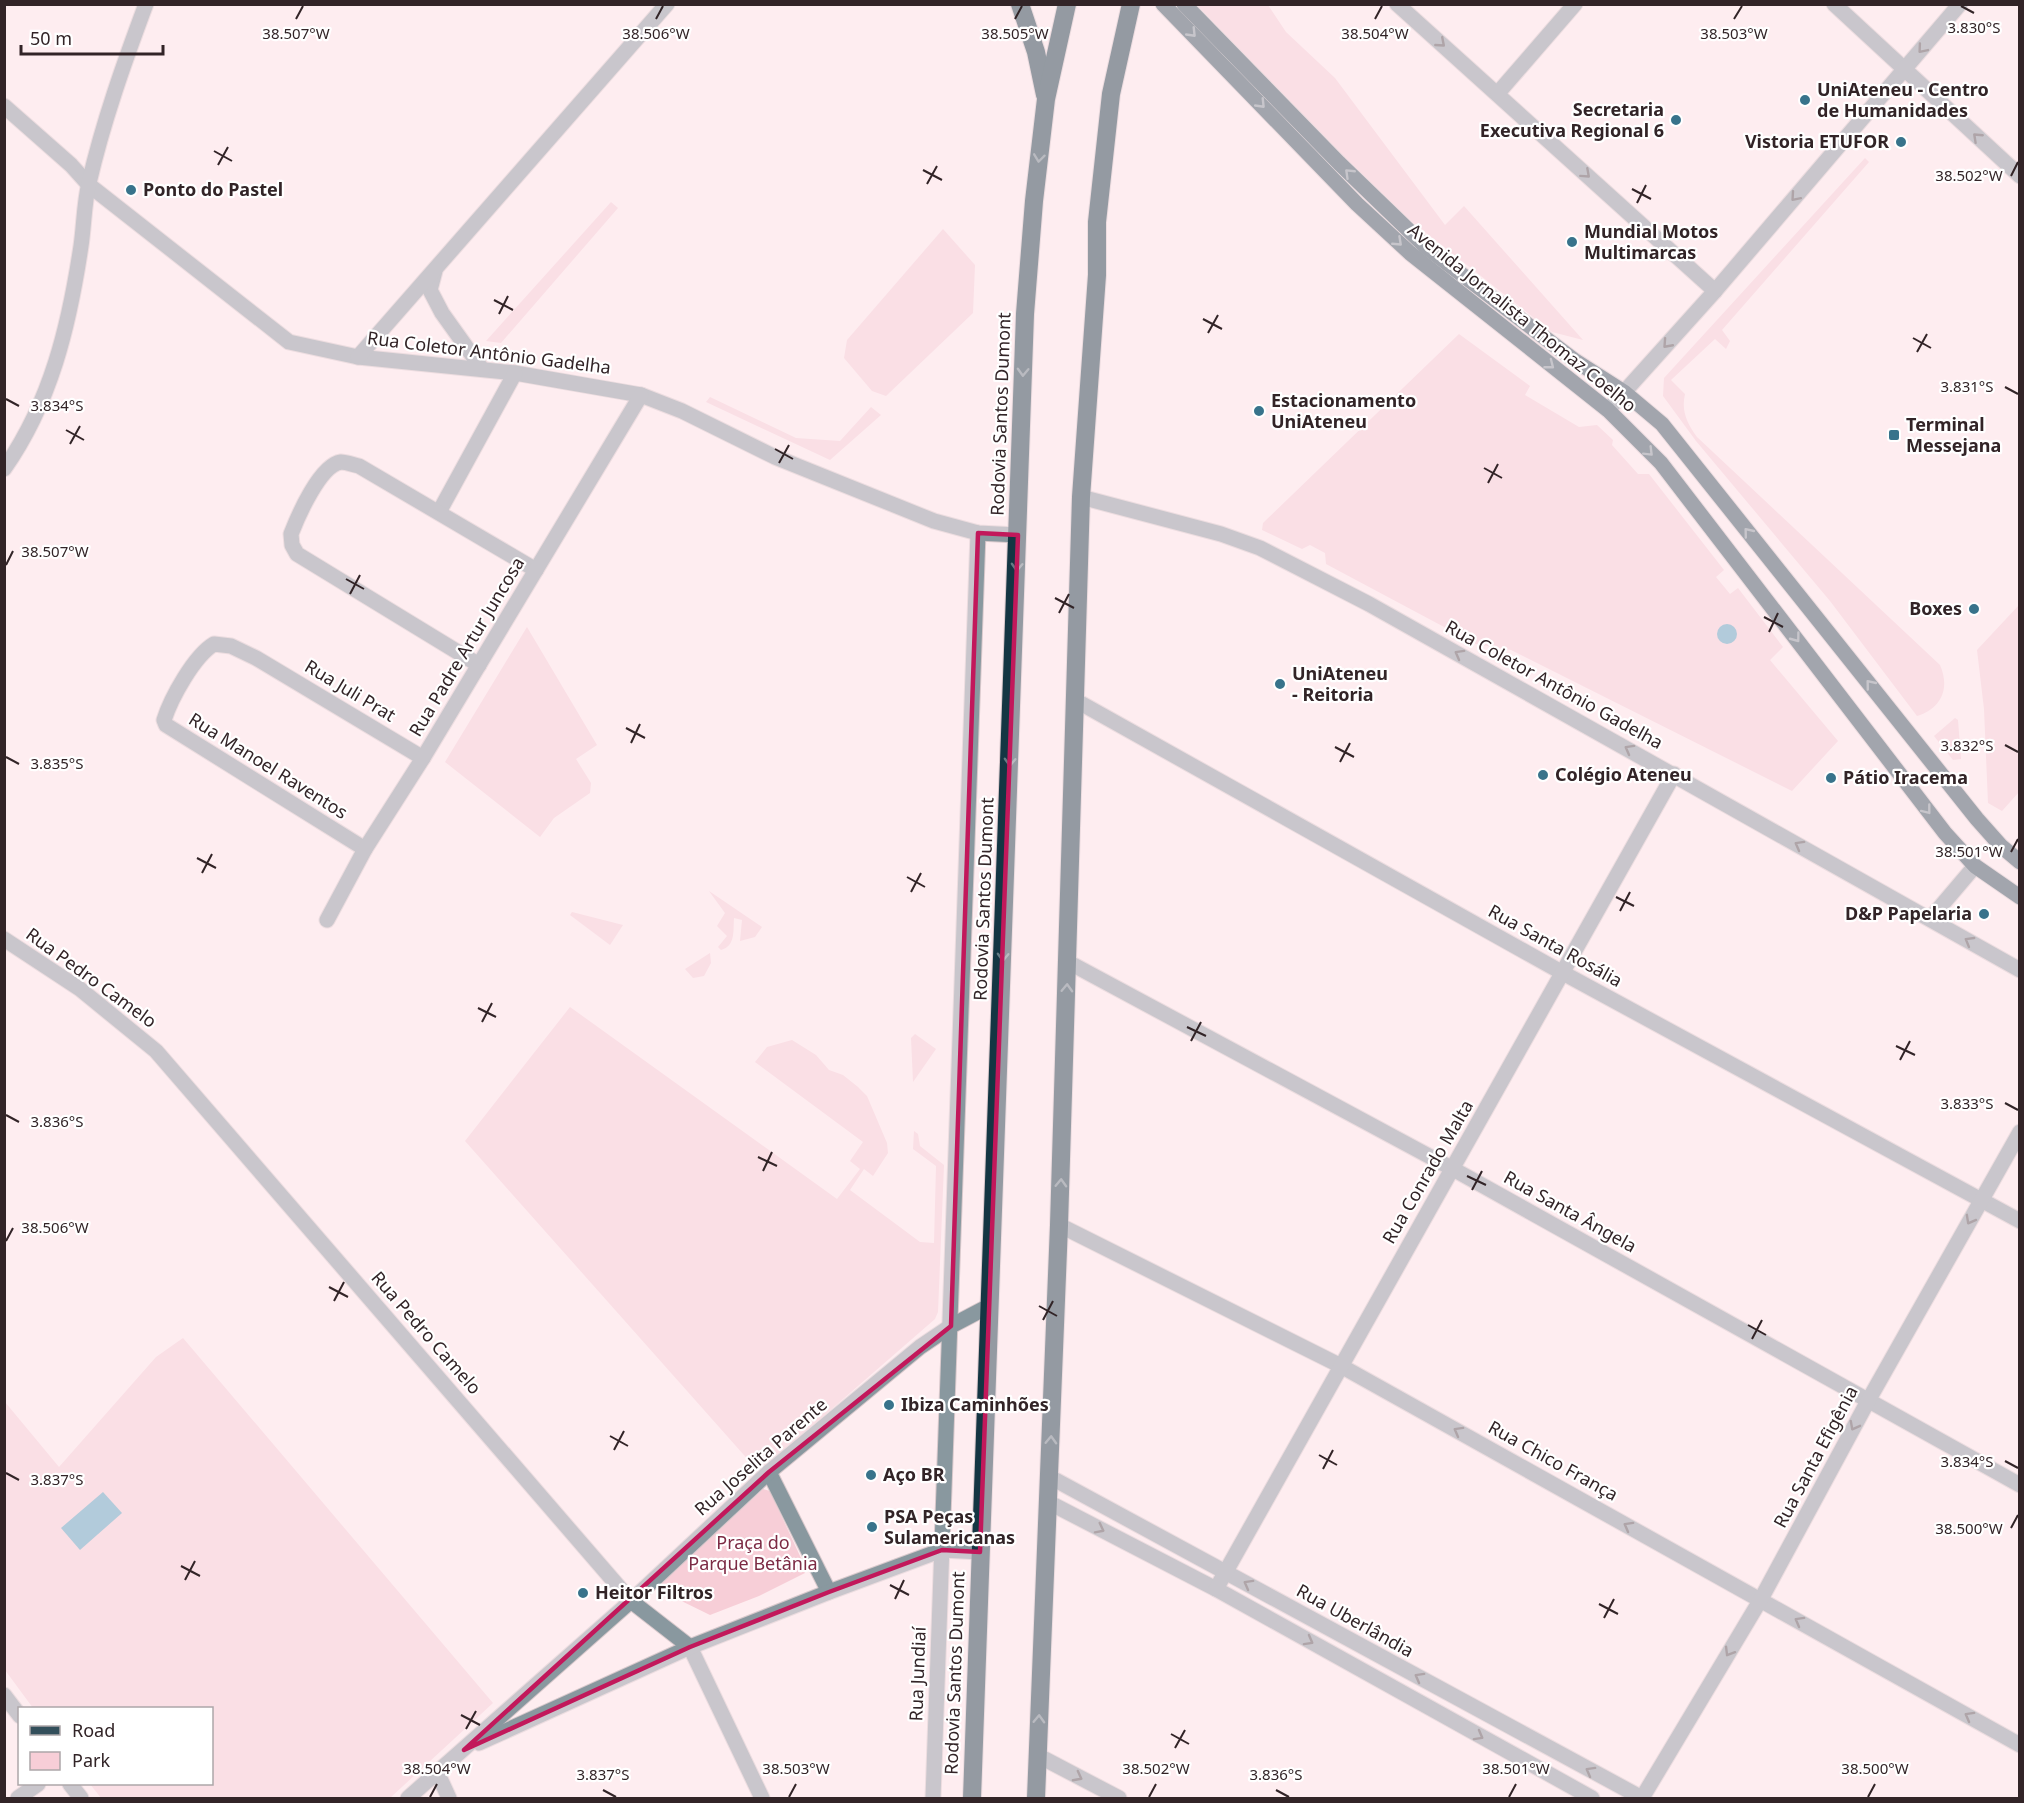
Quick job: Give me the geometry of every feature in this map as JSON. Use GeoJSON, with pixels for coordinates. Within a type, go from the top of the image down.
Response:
{"type":"FeatureCollection","features":[{"type":"Feature","properties":{"kind":"highway"},"geometry":{"type":"LineString","coordinates":[[1020,4],[1036,52],[1046,99]]}},
{"type":"Feature","properties":{"kind":"highway","name":"Rodovia Santos Dumont"},"geometry":{"type":"LineString","coordinates":[[972,1798],[1025,314],[1034,201],[1046,99],[1067,4]]}},
{"type":"Feature","properties":{"kind":"highway"},"geometry":{"type":"LineString","coordinates":[[1036,1798],[1059,1226],[1081,497],[1096,275],[1097,222],[1111,94],[1131,4]]}},
{"type":"Feature","properties":{"kind":"main road","name":"Avenida Jornalista Thomaz Coelho"},"geometry":{"type":"LineString","coordinates":[[1163,4],[1225,58],[1427,248],[1574,360],[1624,392],[1662,424],[1977,819],[2019,862]]}},
{"type":"Feature","properties":{"kind":"main road","name":"Avenida Jornalista Thomaz Coelho"},"geometry":{"type":"LineString","coordinates":[[1184,4],[1225,58],[1357,204],[1410,253],[1608,410],[1672,476],[1945,833],[1976,866],[2019,897]]}},
{"type":"Feature","properties":{"kind":"street"},"geometry":{"type":"LineString","coordinates":[[6,463],[45,397],[59,358],[73,295],[88,185],[113,94],[146,4]]}},
{"type":"Feature","properties":{"kind":"street"},"geometry":{"type":"LineString","coordinates":[[358,357],[667,4]]}},
{"type":"Feature","properties":{"kind":"street"},"geometry":{"type":"LineString","coordinates":[[1397,4],[1715,291]]}},
{"type":"Feature","properties":{"kind":"street"},"geometry":{"type":"LineString","coordinates":[[1498,93],[1575,4]]}},
{"type":"Feature","properties":{"kind":"street"},"geometry":{"type":"LineString","coordinates":[[1834,4],[2019,176]]}},
{"type":"Feature","properties":{"kind":"street"},"geometry":{"type":"LineString","coordinates":[[1608,410],[1715,291],[1960,4]]}},
{"type":"Feature","properties":{"kind":"street","name":"Rua Coletor Antônio Gadelha"},"geometry":{"type":"LineString","coordinates":[[4,106],[71,165],[88,185],[289,342],[358,357],[515,373],[641,395],[682,411],[776,457],[934,521],[978,533],[1018,535]]}},
{"type":"Feature","properties":{"kind":"street"},"geometry":{"type":"LineString","coordinates":[[435,268],[430,290],[442,313],[482,369]]}},
{"type":"Feature","properties":{"kind":"street"},"geometry":{"type":"LineString","coordinates":[[439,512],[515,373]]}},
{"type":"Feature","properties":{"kind":"street","name":"Rua Padre Artur Juncosa"},"geometry":{"type":"LineString","coordinates":[[327,920],[365,849],[423,758],[641,395]]}},
{"type":"Feature","properties":{"kind":"street"},"geometry":{"type":"LineString","coordinates":[[479,665],[297,554],[292,545],[291,534],[322,475],[331,466],[342,462],[359,466],[536,570]]}},
{"type":"Feature","properties":{"kind":"street","name":"Rua Coletor Antônio Gadelha"},"geometry":{"type":"LineString","coordinates":[[1081,497],[1221,534],[1260,548],[1369,604],[2019,970]]}},
{"type":"Feature","properties":{"kind":"street","name":"Rua Jundiaí"},"geometry":{"type":"LineString","coordinates":[[933,1798],[978,533]]}},
{"type":"Feature","properties":{"kind":"street","name":"Rua Juli Prat"},"geometry":{"type":"LineString","coordinates":[[168,708],[199,657],[214,644],[231,646],[256,658],[423,758]]}},
{"type":"Feature","properties":{"kind":"street","name":"Rua Santa Rosália"},"geometry":{"type":"LineString","coordinates":[[1075,700],[1563,973],[2019,1221]]}},
{"type":"Feature","properties":{"kind":"street","name":"Rua Manoel Raventos"},"geometry":{"type":"LineString","coordinates":[[168,708],[164,720],[170,729],[365,849]]}},
{"type":"Feature","properties":{"kind":"street","name":"Rua Conrado Malta"},"geometry":{"type":"LineString","coordinates":[[1216,1589],[1674,774]]}},
{"type":"Feature","properties":{"kind":"street"},"geometry":{"type":"LineString","coordinates":[[1930,919],[1976,866]]}},
{"type":"Feature","properties":{"kind":"street","name":"Rua Pedro Camelo"},"geometry":{"type":"LineString","coordinates":[[4,939],[80,989],[156,1051],[631,1601],[690,1647],[762,1798]]}},
{"type":"Feature","properties":{"kind":"street","name":"Rua Santa Ângela"},"geometry":{"type":"LineString","coordinates":[[1068,962],[1453,1169],[2019,1485]]}},
{"type":"Feature","properties":{"kind":"street","name":"Rua Santa Efigênia"},"geometry":{"type":"LineString","coordinates":[[1642,1798],[1761,1599],[1868,1401],[2019,1132]]}},
{"type":"Feature","properties":{"kind":"street","name":"Rua Chico França"},"geometry":{"type":"LineString","coordinates":[[1059,1226],[1341,1366],[2019,1745]]}},
{"type":"Feature","properties":{"kind":"street","name":"Rua Joselita Parente"},"geometry":{"type":"LineString","coordinates":[[408,1798],[438,1774],[631,1601],[769,1472],[920,1347],[951,1326],[990,1306]]}},
{"type":"Feature","properties":{"kind":"street"},"geometry":{"type":"LineString","coordinates":[[769,1472],[829,1592]]}},
{"type":"Feature","properties":{"kind":"street","name":"Rua Uberlândia"},"geometry":{"type":"LineString","coordinates":[[1050,1477],[1642,1798]]}},
{"type":"Feature","properties":{"kind":"street"},"geometry":{"type":"LineString","coordinates":[[1048,1502],[1216,1589],[1592,1798]]}},
{"type":"Feature","properties":{"kind":"street","name":"Rua Joselita Parente"},"geometry":{"type":"LineString","coordinates":[[464,1750],[690,1647],[829,1592],[942,1550],[980,1552]]}},
{"type":"Feature","properties":{"kind":"street"},"geometry":{"type":"LineString","coordinates":[[4,1695],[18,1713]]}},
{"type":"Feature","properties":{"kind":"street"},"geometry":{"type":"LineString","coordinates":[[1037,1755],[1119,1798]]}},
{"type":"Feature","properties":{"kind":"street"},"geometry":{"type":"LineString","coordinates":[[438,1774],[449,1798]]}},
{"type":"Feature","properties":{"kind":"street"},"geometry":{"type":"LineString","coordinates":[[18,1798],[37,1785]]}},
{"type":"Feature","properties":{"kind":"street"},"geometry":{"type":"LineString","coordinates":[[71,1785],[81,1798]]}},
{"type":"Feature","properties":{"kind":"highlighted area"},"geometry":{"type":"Polygon","coordinates":[[[978,533],[1018,535],[980,1552],[942,1550],[829,1592],[690,1647],[464,1750],[769,1472],[951,1326],[978,533]]]}},
{"type":"Feature","properties":{"kind":"green space"},"geometry":{"type":"Polygon","coordinates":[[[1197,5],[1268,5],[1286,32],[1335,78],[1445,225],[1464,206],[1583,340],[1552,332],[1406,217],[1339,153],[1197,5]]]}},
{"type":"Feature","properties":{"kind":"green space"},"geometry":{"type":"Polygon","coordinates":[[[1865,158],[1869,162],[1722,330],[1730,341],[1726,349],[1715,339],[1671,380],[1685,394],[1686,417],[1697,437],[1940,665],[1944,682],[1942,696],[1933,708],[1917,716],[1830,601],[1696,441],[1663,396],[1664,378],[1865,158]]]}},
{"type":"Feature","properties":{"kind":"green space"},"geometry":{"type":"Polygon","coordinates":[[[611,202],[618,208],[501,343],[486,341],[611,202]]]}},
{"type":"Feature","properties":{"kind":"green space"},"geometry":{"type":"Polygon","coordinates":[[[943,229],[975,265],[973,313],[886,396],[872,391],[844,358],[847,340],[943,229]]]}},
{"type":"Feature","properties":{"kind":"green space"},"geometry":{"type":"Polygon","coordinates":[[[1459,334],[1530,386],[1525,395],[1579,427],[1597,425],[1613,440],[1612,445],[1638,474],[1649,474],[1724,570],[1716,577],[1730,594],[1738,588],[1783,647],[1770,660],[1838,741],[1792,791],[1511,650],[1476,644],[1326,564],[1325,553],[1310,545],[1302,549],[1262,530],[1263,523],[1459,334]]]}},
{"type":"Feature","properties":{"kind":"green space"},"geometry":{"type":"Polygon","coordinates":[[[710,397],[796,438],[840,441],[871,407],[881,415],[830,460],[706,402],[710,397]]]}},
{"type":"Feature","properties":{"kind":"green space"},"geometry":{"type":"Polygon","coordinates":[[[2019,605],[2019,792],[2002,811],[1988,803],[1984,709],[1977,650],[2019,605]]]}},
{"type":"Feature","properties":{"kind":"green space"},"geometry":{"type":"Polygon","coordinates":[[[527,627],[597,745],[576,759],[591,783],[590,793],[554,818],[540,837],[445,762],[527,627]]]}},
{"type":"Feature","properties":{"kind":"green space"},"geometry":{"type":"Polygon","coordinates":[[[1955,718],[1958,720],[1961,759],[1953,760],[1934,736],[1955,718]]]}},
{"type":"Feature","properties":{"kind":"green space"},"geometry":{"type":"Polygon","coordinates":[[[709,891],[762,927],[755,937],[740,941],[742,920],[734,918],[729,945],[721,950],[718,947],[727,936],[717,926],[725,913],[709,891]]]}},
{"type":"Feature","properties":{"kind":"green space"},"geometry":{"type":"Polygon","coordinates":[[[572,912],[623,925],[610,945],[570,915],[572,912]]]}},
{"type":"Feature","properties":{"kind":"green space"},"geometry":{"type":"Polygon","coordinates":[[[710,953],[711,963],[704,976],[693,978],[685,969],[710,953]]]}},
{"type":"Feature","properties":{"kind":"green space"},"geometry":{"type":"Polygon","coordinates":[[[570,1007],[837,1199],[860,1169],[850,1161],[863,1142],[755,1062],[767,1047],[792,1040],[816,1055],[829,1070],[843,1075],[867,1096],[887,1143],[888,1153],[873,1176],[864,1169],[850,1190],[920,1242],[934,1243],[936,1166],[913,1149],[914,1131],[918,1134],[920,1146],[944,1165],[938,1312],[935,1319],[759,1472],[465,1141],[570,1007]]]}},
{"type":"Feature","properties":{"kind":"green space"},"geometry":{"type":"Polygon","coordinates":[[[915,1034],[936,1049],[913,1082],[911,1038],[915,1034]]]}},
{"type":"Feature","properties":{"kind":"green space"},"geometry":{"type":"Polygon","coordinates":[[[183,1338],[493,1703],[390,1798],[101,1798],[91,1785],[213,1785],[213,1707],[32,1707],[5,1670],[5,1402],[59,1467],[156,1357],[183,1338]]]}},
{"type":"Feature","properties":{"kind":"green space","name":"Praça do Parque Betânia"},"geometry":{"type":"Polygon","coordinates":[[[763,1489],[770,1491],[806,1569],[805,1573],[759,1596],[710,1615],[655,1588],[763,1489]]]}},
{"type":"Feature","properties":{"kind":"water"},"geometry":{"type":"Polygon","coordinates":[[[1723,624],[1731,624],[1737,630],[1737,638],[1731,644],[1723,644],[1717,638],[1717,630],[1723,624]]]}},
{"type":"Feature","properties":{"kind":"water"},"geometry":{"type":"Polygon","coordinates":[[[103,1492],[122,1513],[80,1550],[61,1528],[103,1492]]]}},
{"type":"Feature","properties":{"kind":"place","name":"UniAteneu - Centro de Humanidades"},"geometry":{"type":"Point","coordinates":[1805,100]}},
{"type":"Feature","properties":{"kind":"place","name":"Secretaria Executiva Regional 6"},"geometry":{"type":"Point","coordinates":[1676,120]}},
{"type":"Feature","properties":{"kind":"place","name":"Vistoria ETUFOR"},"geometry":{"type":"Point","coordinates":[1901,142]}},
{"type":"Feature","properties":{"kind":"place","name":"Ponto do Pastel"},"geometry":{"type":"Point","coordinates":[131,190]}},
{"type":"Feature","properties":{"kind":"place","name":"Mundial Motos Multimarcas"},"geometry":{"type":"Point","coordinates":[1572,242]}},
{"type":"Feature","properties":{"kind":"place","name":"Estacionamento UniAteneu"},"geometry":{"type":"Point","coordinates":[1259,411]}},
{"type":"Feature","properties":{"kind":"place","name":"Terminal Messejana"},"geometry":{"type":"Point","coordinates":[1894,435]}},
{"type":"Feature","properties":{"kind":"place","name":"Boxes"},"geometry":{"type":"Point","coordinates":[1974,609]}},
{"type":"Feature","properties":{"kind":"place","name":"UniAteneu - Reitoria"},"geometry":{"type":"Point","coordinates":[1280,684]}},
{"type":"Feature","properties":{"kind":"place","name":"Colégio Ateneu"},"geometry":{"type":"Point","coordinates":[1543,775]}},
{"type":"Feature","properties":{"kind":"place","name":"Pátio Iracema"},"geometry":{"type":"Point","coordinates":[1831,778]}},
{"type":"Feature","properties":{"kind":"place","name":"D&P Papelaria"},"geometry":{"type":"Point","coordinates":[1984,914]}},
{"type":"Feature","properties":{"kind":"place","name":"Ibiza Caminhões"},"geometry":{"type":"Point","coordinates":[889,1405]}},
{"type":"Feature","properties":{"kind":"place","name":"Aço BR"},"geometry":{"type":"Point","coordinates":[871,1475]}},
{"type":"Feature","properties":{"kind":"place","name":"PSA Peças Sulamericanas"},"geometry":{"type":"Point","coordinates":[872,1527]}},
{"type":"Feature","properties":{"kind":"place","name":"Heitor Filtros"},"geometry":{"type":"Point","coordinates":[583,1593]}}]}
